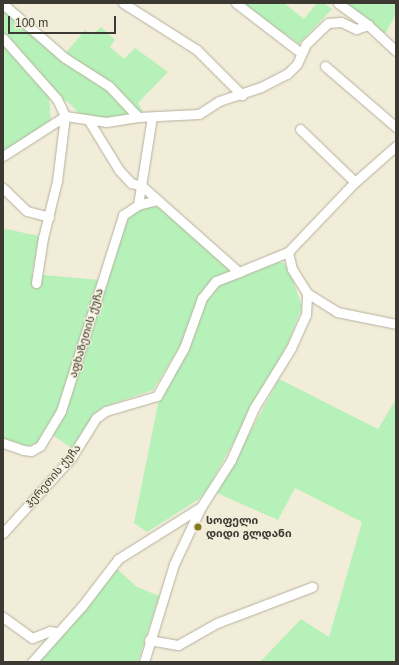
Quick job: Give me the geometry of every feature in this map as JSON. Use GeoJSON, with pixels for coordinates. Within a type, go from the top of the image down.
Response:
{"type":"FeatureCollection","features":[{"type":"Feature","properties":{"kind":"street"},"geometry":{"type":"LineString","coordinates":[[123,3],[197,50],[242,95]]}},
{"type":"Feature","properties":{"kind":"street"},"geometry":{"type":"LineString","coordinates":[[236,3],[301,53]]}},
{"type":"Feature","properties":{"kind":"street"},"geometry":{"type":"LineString","coordinates":[[338,3],[368,25],[396,51]]}},
{"type":"Feature","properties":{"kind":"street"},"geometry":{"type":"LineString","coordinates":[[3,4],[65,58],[109,86],[138,117]]}},
{"type":"Feature","properties":{"kind":"street"},"geometry":{"type":"LineString","coordinates":[[3,156],[65,116],[89,121],[106,122],[138,117],[199,114],[219,101],[242,95],[287,74],[297,64],[306,44],[328,23],[341,22],[356,29],[368,25]]}},
{"type":"Feature","properties":{"kind":"street"},"geometry":{"type":"LineString","coordinates":[[3,38],[57,99],[65,116],[57,181],[43,238],[36,283]]}},
{"type":"Feature","properties":{"kind":"street"},"geometry":{"type":"LineString","coordinates":[[325,66],[396,127]]}},
{"type":"Feature","properties":{"kind":"street"},"geometry":{"type":"LineString","coordinates":[[138,205],[152,117]]}},
{"type":"Feature","properties":{"kind":"street"},"geometry":{"type":"LineString","coordinates":[[89,121],[119,170],[131,183],[142,186],[239,272]]}},
{"type":"Feature","properties":{"kind":"street"},"geometry":{"type":"LineString","coordinates":[[300,129],[355,182]]}},
{"type":"Feature","properties":{"kind":"street"},"geometry":{"type":"LineString","coordinates":[[396,146],[355,182],[288,252],[292,269],[307,293],[337,312],[396,324]]}},
{"type":"Feature","properties":{"kind":"street"},"geometry":{"type":"LineString","coordinates":[[3,188],[27,211],[49,217]]}},
{"type":"Feature","properties":{"kind":"street","name":"აფხაზეთის ქუჩა"},"geometry":{"type":"LineString","coordinates":[[3,443],[31,451],[40,446],[61,411],[123,215],[138,205],[157,200]]}},
{"type":"Feature","properties":{"kind":"street","name":"ჰერეთის ქუჩა"},"geometry":{"type":"LineString","coordinates":[[3,533],[71,458],[96,418],[106,411],[157,396],[184,348],[202,298],[216,281],[288,252]]}},
{"type":"Feature","properties":{"kind":"street"},"geometry":{"type":"LineString","coordinates":[[144,662],[149,640],[174,564],[201,507],[225,471],[258,401],[291,348],[308,308],[307,293]]}},
{"type":"Feature","properties":{"kind":"street"},"geometry":{"type":"LineString","coordinates":[[32,662],[56,632],[82,606],[118,559],[201,507]]}},
{"type":"Feature","properties":{"kind":"street"},"geometry":{"type":"LineString","coordinates":[[149,640],[178,645],[218,623],[312,588]]}},
{"type":"Feature","properties":{"kind":"street"},"geometry":{"type":"LineString","coordinates":[[3,618],[32,638],[50,631],[56,632]]}},
{"type":"Feature","properties":{"kind":"green space"},"geometry":{"type":"Polygon","coordinates":[[[3,3],[64,55],[85,30],[92,35],[101,27],[115,40],[110,47],[124,59],[135,48],[168,72],[138,103],[145,116],[86,120],[69,103],[58,96],[49,95],[51,122],[3,154],[3,3]]]}},
{"type":"Feature","properties":{"kind":"green space"},"geometry":{"type":"Polygon","coordinates":[[[242,3],[284,3],[304,19],[317,3],[324,3],[332,9],[299,44],[242,3]]]}},
{"type":"Feature","properties":{"kind":"green space"},"geometry":{"type":"Polygon","coordinates":[[[344,3],[396,3],[396,14],[385,34],[344,3]]]}},
{"type":"Feature","properties":{"kind":"green space"},"geometry":{"type":"Polygon","coordinates":[[[150,205],[160,208],[232,271],[213,278],[182,343],[153,390],[103,407],[94,414],[73,449],[51,434],[71,393],[127,217],[141,207],[150,205]]]}},
{"type":"Feature","properties":{"kind":"green space"},"geometry":{"type":"Polygon","coordinates":[[[6,229],[39,236],[32,274],[100,280],[59,409],[39,442],[25,447],[3,440],[3,231],[6,229]]]}},
{"type":"Feature","properties":{"kind":"green space"},"geometry":{"type":"Polygon","coordinates":[[[279,262],[284,263],[293,280],[302,307],[287,346],[208,488],[199,499],[147,532],[134,523],[159,399],[203,305],[222,283],[279,262]]]}},
{"type":"Feature","properties":{"kind":"green space"},"geometry":{"type":"Polygon","coordinates":[[[279,379],[378,429],[396,399],[396,662],[260,662],[301,619],[329,637],[362,522],[295,488],[278,520],[217,493],[279,379]]]}},
{"type":"Feature","properties":{"kind":"green space"},"geometry":{"type":"Polygon","coordinates":[[[115,567],[137,587],[159,596],[138,662],[38,662],[115,567]]]}},
{"type":"Feature","properties":{"kind":"place","name":"სოფელი დიდი გლდანი"},"geometry":{"type":"Point","coordinates":[198,527]}}]}
